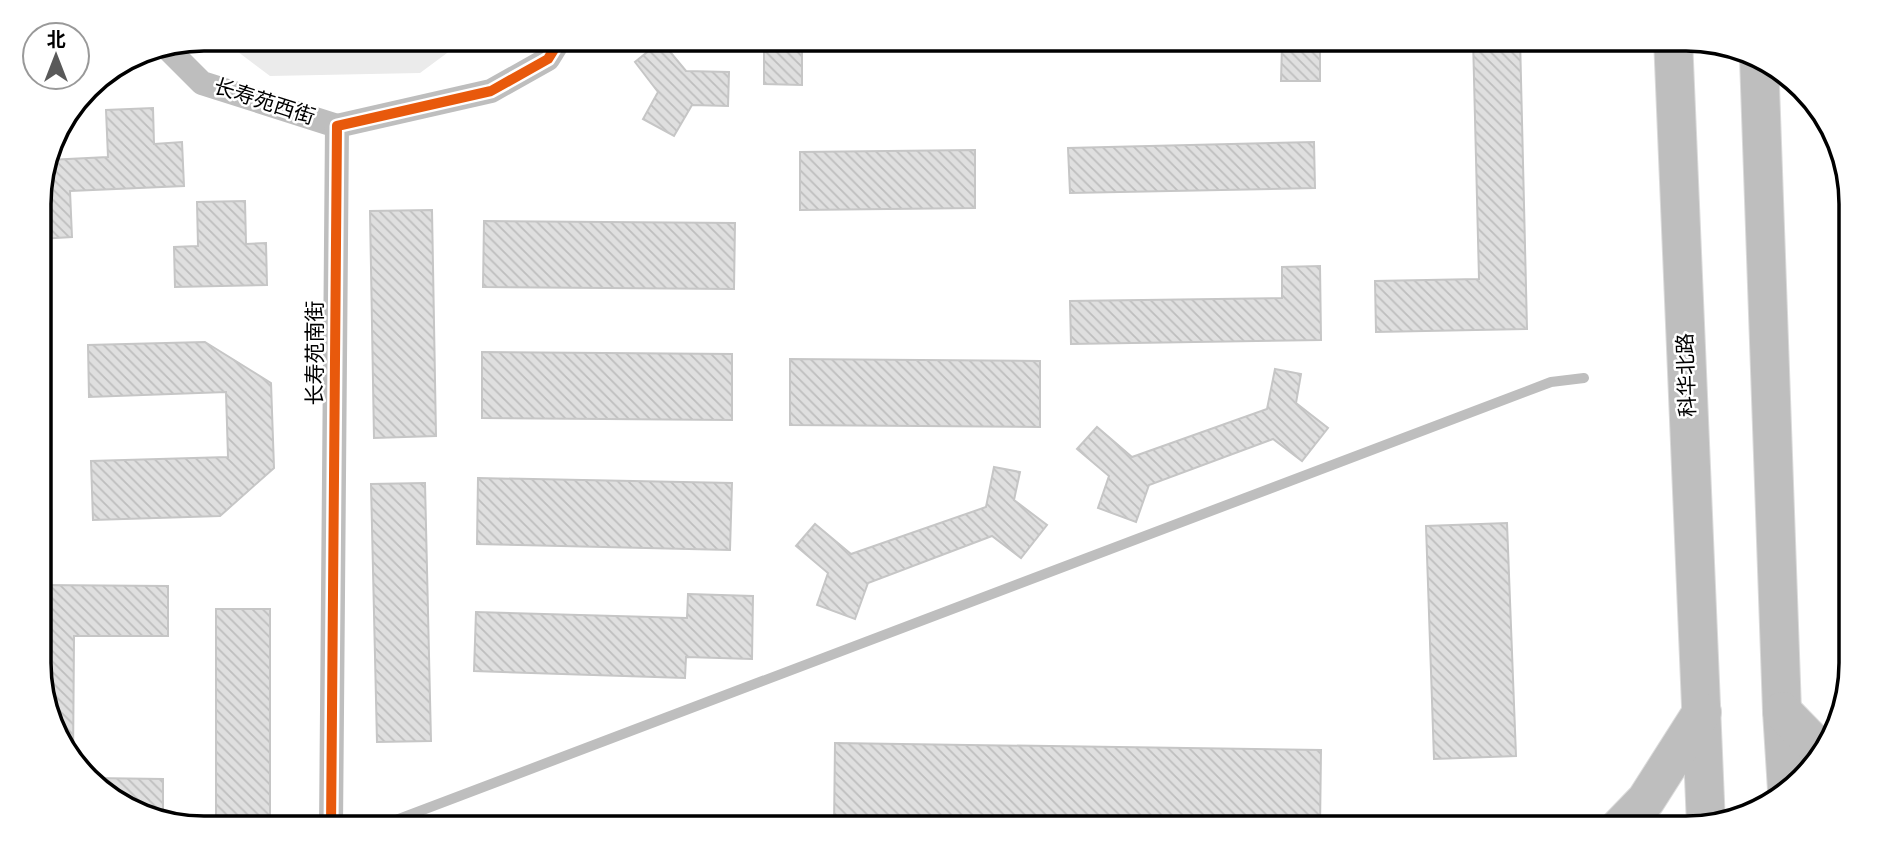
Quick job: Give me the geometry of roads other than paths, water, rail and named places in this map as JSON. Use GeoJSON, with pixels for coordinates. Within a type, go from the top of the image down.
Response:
{"type":"FeatureCollection","features":[{"type":"Feature","properties":{"kind":"main road","name":"科华北路"},"geometry":{"type":"LineString","coordinates":[[1674,51],[1706,815]]}},
{"type":"Feature","properties":{"kind":"main road"},"geometry":{"type":"LineString","coordinates":[[1759,69],[1786,779]]}},
{"type":"Feature","properties":{"kind":"main road"},"geometry":{"type":"LineString","coordinates":[[1782,711],[1815,745]]}},
{"type":"Feature","properties":{"kind":"main road"},"geometry":{"type":"LineString","coordinates":[[1631,816],[1646,800],[1702,712]]}},
{"type":"Feature","properties":{"kind":"street"},"geometry":{"type":"LineString","coordinates":[[337,126],[491,91],[548,59],[553,51]]}},
{"type":"Feature","properties":{"kind":"street","name":"长寿苑西街"},"geometry":{"type":"LineString","coordinates":[[173,54],[202,83],[337,126]]}},
{"type":"Feature","properties":{"kind":"street","name":"长寿苑南街"},"geometry":{"type":"LineString","coordinates":[[331,816],[337,126]]}},
{"type":"Feature","properties":{"kind":"waterway"},"geometry":{"type":"LineString","coordinates":[[407,816],[1551,382],[1584,378]]}}]}
